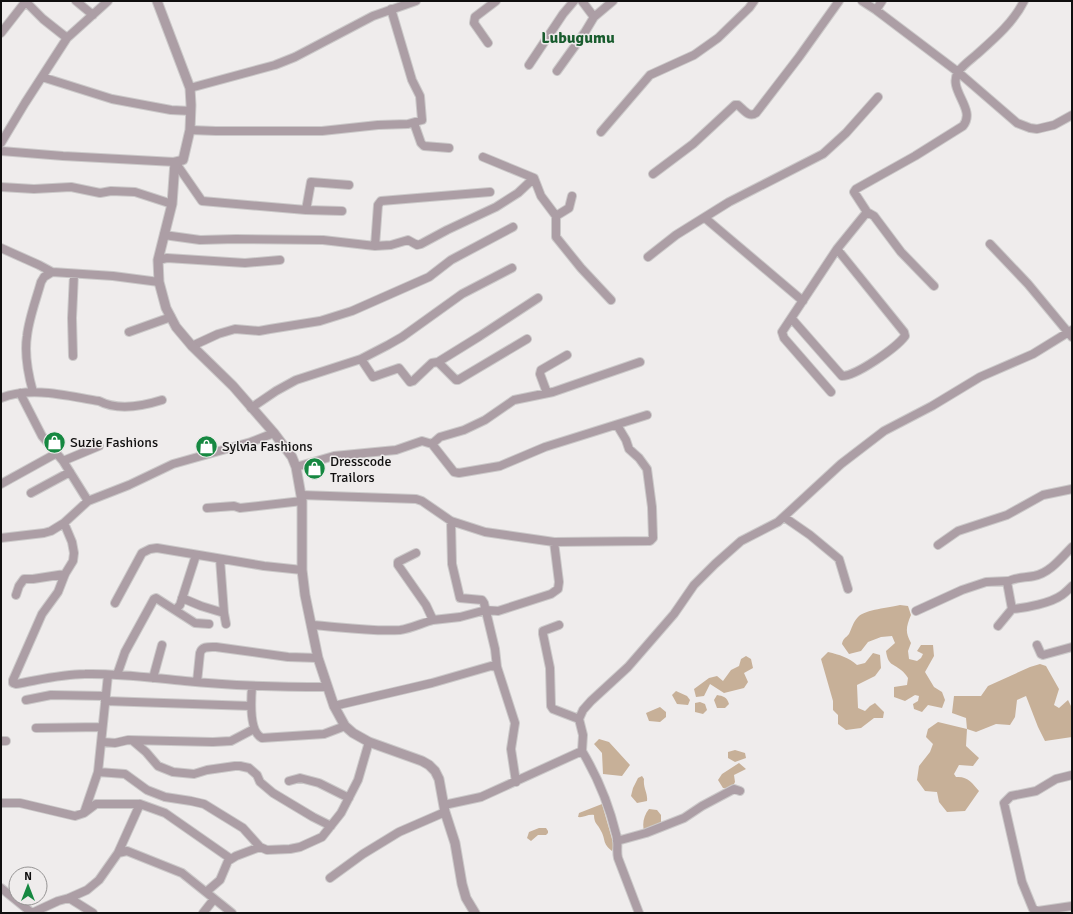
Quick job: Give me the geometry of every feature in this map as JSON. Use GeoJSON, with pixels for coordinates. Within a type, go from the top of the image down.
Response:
{"type":"FeatureCollection","features":[{"type":"Feature","properties":{"kind":"street"},"geometry":{"type":"LineString","coordinates":[[1,33],[25,1],[43,19],[67,38]]}},
{"type":"Feature","properties":{"kind":"street"},"geometry":{"type":"LineString","coordinates":[[76,1],[93,15]]}},
{"type":"Feature","properties":{"kind":"street"},"geometry":{"type":"LineString","coordinates":[[1,143],[67,38],[108,1]]}},
{"type":"Feature","properties":{"kind":"street"},"geometry":{"type":"LineString","coordinates":[[1,151],[174,162],[183,160],[190,130],[190,88],[157,1]]}},
{"type":"Feature","properties":{"kind":"street"},"geometry":{"type":"LineString","coordinates":[[190,88],[275,65],[295,57],[373,16],[416,1]]}},
{"type":"Feature","properties":{"kind":"street"},"geometry":{"type":"LineString","coordinates":[[488,43],[474,23],[474,20],[496,1]]}},
{"type":"Feature","properties":{"kind":"street"},"geometry":{"type":"LineString","coordinates":[[529,65],[563,14],[574,1]]}},
{"type":"Feature","properties":{"kind":"street"},"geometry":{"type":"LineString","coordinates":[[582,1],[594,17]]}},
{"type":"Feature","properties":{"kind":"street"},"geometry":{"type":"LineString","coordinates":[[557,71],[594,17],[613,1]]}},
{"type":"Feature","properties":{"kind":"street"},"geometry":{"type":"LineString","coordinates":[[601,132],[650,75],[694,55],[718,38],[749,8],[754,1]]}},
{"type":"Feature","properties":{"kind":"street"},"geometry":{"type":"LineString","coordinates":[[653,174],[693,144],[735,105],[738,105],[749,114],[752,115],[756,113],[799,57],[839,1]]}},
{"type":"Feature","properties":{"kind":"street"},"geometry":{"type":"LineString","coordinates":[[862,1],[958,72],[1017,123],[1023,126],[1038,128],[1047,127],[1054,125],[1072,115]]}},
{"type":"Feature","properties":{"kind":"street"},"geometry":{"type":"LineString","coordinates":[[876,10],[882,1]]}},
{"type":"Feature","properties":{"kind":"street"},"geometry":{"type":"LineString","coordinates":[[934,286],[901,252],[874,216],[868,212],[854,193],[855,190],[915,156],[965,124],[967,113],[955,81],[958,72],[1007,26],[1019,12],[1024,1]]}},
{"type":"Feature","properties":{"kind":"street"},"geometry":{"type":"LineString","coordinates":[[190,130],[322,130],[378,124],[414,123],[422,120],[420,96],[412,80],[391,9]]}},
{"type":"Feature","properties":{"kind":"street"},"geometry":{"type":"LineString","coordinates":[[42,77],[112,99],[171,110],[191,111]]}},
{"type":"Feature","properties":{"kind":"street"},"geometry":{"type":"LineString","coordinates":[[648,257],[676,235],[729,202],[823,154],[846,133],[878,97]]}},
{"type":"Feature","properties":{"kind":"street"},"geometry":{"type":"LineString","coordinates":[[414,123],[421,143],[424,146],[449,148]]}},
{"type":"Feature","properties":{"kind":"street"},"geometry":{"type":"LineString","coordinates":[[483,157],[534,178],[541,196],[556,216],[556,237],[580,268],[611,300]]}},
{"type":"Feature","properties":{"kind":"street"},"geometry":{"type":"LineString","coordinates":[[174,162],[172,204],[158,260],[159,282],[166,308],[176,327],[192,346],[233,386],[274,433],[292,457],[296,467],[301,498],[302,570],[305,595],[318,658],[334,706],[345,726],[353,733],[369,742],[396,751],[429,765],[434,771],[439,779],[444,809],[455,843],[466,898],[475,913]]}},
{"type":"Feature","properties":{"kind":"street"},"geometry":{"type":"LineString","coordinates":[[174,162],[202,201],[306,210],[342,211]]}},
{"type":"Feature","properties":{"kind":"street"},"geometry":{"type":"LineString","coordinates":[[164,234],[200,240],[323,240],[375,246],[391,245],[408,240],[417,245],[496,207],[518,193],[534,178]]}},
{"type":"Feature","properties":{"kind":"street"},"geometry":{"type":"LineString","coordinates":[[306,210],[311,182],[349,185]]}},
{"type":"Feature","properties":{"kind":"street"},"geometry":{"type":"LineString","coordinates":[[1,187],[34,189],[71,187],[100,193],[111,191],[134,192],[172,204]]}},
{"type":"Feature","properties":{"kind":"street"},"geometry":{"type":"LineString","coordinates":[[375,246],[378,205],[381,201],[490,192]]}},
{"type":"Feature","properties":{"kind":"street"},"geometry":{"type":"LineString","coordinates":[[556,216],[569,208],[572,196]]}},
{"type":"Feature","properties":{"kind":"street"},"geometry":{"type":"LineString","coordinates":[[830,392],[783,336],[783,331],[837,249],[868,212]]}},
{"type":"Feature","properties":{"kind":"street"},"geometry":{"type":"LineString","coordinates":[[705,218],[803,301]]}},
{"type":"Feature","properties":{"kind":"street"},"geometry":{"type":"LineString","coordinates":[[192,346],[218,334],[235,329],[259,331],[320,321],[352,311],[429,277],[450,260],[463,252],[513,227]]}},
{"type":"Feature","properties":{"kind":"street"},"geometry":{"type":"LineString","coordinates":[[639,913],[618,858],[617,834],[601,788],[582,751],[583,735],[579,719],[591,701],[628,667],[674,614],[694,585],[714,564],[741,541],[754,533],[767,528],[784,517],[841,464],[884,432],[932,406],[980,377],[1033,354],[1071,333],[990,244]]}},
{"type":"Feature","properties":{"kind":"street"},"geometry":{"type":"LineString","coordinates":[[1,248],[52,272],[159,282]]}},
{"type":"Feature","properties":{"kind":"street"},"geometry":{"type":"LineString","coordinates":[[792,319],[842,376],[846,376],[857,371],[894,348],[904,336],[904,332],[837,249]]}},
{"type":"Feature","properties":{"kind":"street"},"geometry":{"type":"LineString","coordinates":[[158,260],[167,258],[245,263],[280,260]]}},
{"type":"Feature","properties":{"kind":"street"},"geometry":{"type":"LineString","coordinates":[[251,408],[276,391],[296,380],[361,359],[402,338],[462,294],[512,268]]}},
{"type":"Feature","properties":{"kind":"street"},"geometry":{"type":"LineString","coordinates":[[33,392],[27,368],[27,336],[41,282],[44,277],[52,272]]}},
{"type":"Feature","properties":{"kind":"street"},"geometry":{"type":"LineString","coordinates":[[73,356],[72,325],[74,274]]}},
{"type":"Feature","properties":{"kind":"street"},"geometry":{"type":"LineString","coordinates":[[361,359],[373,377],[399,368],[410,382],[413,381],[432,363],[438,362],[538,298]]}},
{"type":"Feature","properties":{"kind":"street"},"geometry":{"type":"LineString","coordinates":[[129,332],[171,316]]}},
{"type":"Feature","properties":{"kind":"street"},"geometry":{"type":"LineString","coordinates":[[438,362],[456,380],[458,380],[527,339]]}},
{"type":"Feature","properties":{"kind":"street"},"geometry":{"type":"LineString","coordinates":[[547,393],[540,374],[541,370],[567,355]]}},
{"type":"Feature","properties":{"kind":"street"},"geometry":{"type":"LineString","coordinates":[[432,444],[440,437],[464,430],[485,420],[514,400],[547,393],[640,362]]}},
{"type":"Feature","properties":{"kind":"street"},"geometry":{"type":"LineString","coordinates":[[1,398],[20,393],[33,392],[99,401],[115,406],[146,405],[162,400]]}},
{"type":"Feature","properties":{"kind":"street"},"geometry":{"type":"LineString","coordinates":[[20,393],[42,436],[63,461],[88,501]]}},
{"type":"Feature","properties":{"kind":"street"},"geometry":{"type":"LineString","coordinates":[[296,467],[334,456],[396,450],[422,441],[432,444],[453,471],[459,473],[500,466],[545,447],[617,425],[647,414]]}},
{"type":"Feature","properties":{"kind":"street"},"geometry":{"type":"LineString","coordinates":[[208,508],[234,506],[240,508],[301,498],[416,499],[422,501],[451,521],[485,532],[554,542],[649,542],[653,538],[652,507],[647,469],[639,458],[629,449],[626,440],[617,425]]}},
{"type":"Feature","properties":{"kind":"street"},"geometry":{"type":"LineString","coordinates":[[1,538],[44,533],[64,523],[88,501],[129,485],[173,464],[251,442],[274,433]]}},
{"type":"Feature","properties":{"kind":"street"},"geometry":{"type":"LineString","coordinates":[[63,461],[99,446]]}},
{"type":"Feature","properties":{"kind":"street"},"geometry":{"type":"LineString","coordinates":[[1,484],[57,453]]}},
{"type":"Feature","properties":{"kind":"street"},"geometry":{"type":"LineString","coordinates":[[31,493],[70,472]]}},
{"type":"Feature","properties":{"kind":"street"},"geometry":{"type":"LineString","coordinates":[[938,545],[958,531],[1007,516],[1043,495],[1072,489]]}},
{"type":"Feature","properties":{"kind":"street"},"geometry":{"type":"LineString","coordinates":[[784,517],[810,535],[839,559],[848,589]]}},
{"type":"Feature","properties":{"kind":"street"},"geometry":{"type":"LineString","coordinates":[[451,521],[452,564],[460,598],[482,600],[486,610],[495,649],[497,667],[515,722],[511,749],[516,782]]}},
{"type":"Feature","properties":{"kind":"street"},"geometry":{"type":"LineString","coordinates":[[64,523],[72,542],[74,553],[73,561],[65,574],[58,592],[42,614],[13,683],[16,684],[60,676],[85,674],[117,675],[252,686],[327,687]]}},
{"type":"Feature","properties":{"kind":"street"},"geometry":{"type":"LineString","coordinates":[[311,625],[400,630],[433,620],[460,617],[486,610],[504,609],[551,594],[558,589],[559,582],[554,542]]}},
{"type":"Feature","properties":{"kind":"street"},"geometry":{"type":"LineString","coordinates":[[916,611],[962,590],[986,582],[1008,581],[1040,574],[1056,563],[1072,547]]}},
{"type":"Feature","properties":{"kind":"street"},"geometry":{"type":"LineString","coordinates":[[115,603],[140,556],[145,550],[157,548],[264,566],[302,570]]}},
{"type":"Feature","properties":{"kind":"street"},"geometry":{"type":"LineString","coordinates":[[416,553],[398,562],[398,565],[426,605],[433,620]]}},
{"type":"Feature","properties":{"kind":"street"},"geometry":{"type":"LineString","coordinates":[[175,610],[180,605],[196,555]]}},
{"type":"Feature","properties":{"kind":"street"},"geometry":{"type":"LineString","coordinates":[[220,559],[226,624]]}},
{"type":"Feature","properties":{"kind":"street"},"geometry":{"type":"LineString","coordinates":[[16,595],[18,586],[24,579],[65,574]]}},
{"type":"Feature","properties":{"kind":"street"},"geometry":{"type":"LineString","coordinates":[[1008,581],[1006,583],[1012,609]]}},
{"type":"Feature","properties":{"kind":"street"},"geometry":{"type":"LineString","coordinates":[[998,626],[1012,609],[1044,603],[1062,595],[1072,586]]}},
{"type":"Feature","properties":{"kind":"street"},"geometry":{"type":"LineString","coordinates":[[117,675],[125,652],[152,600],[156,598],[195,623],[209,624]]}},
{"type":"Feature","properties":{"kind":"street"},"geometry":{"type":"LineString","coordinates":[[182,598],[224,613]]}},
{"type":"Feature","properties":{"kind":"street"},"geometry":{"type":"LineString","coordinates":[[559,625],[543,632],[550,668],[551,706],[553,709],[579,719]]}},
{"type":"Feature","properties":{"kind":"street"},"geometry":{"type":"LineString","coordinates":[[153,678],[162,645]]}},
{"type":"Feature","properties":{"kind":"street"},"geometry":{"type":"LineString","coordinates":[[1036,645],[1043,655],[1072,646]]}},
{"type":"Feature","properties":{"kind":"street"},"geometry":{"type":"LineString","coordinates":[[197,682],[200,653],[205,647],[216,647],[288,657],[318,658]]}},
{"type":"Feature","properties":{"kind":"street"},"geometry":{"type":"LineString","coordinates":[[334,706],[432,683],[490,666],[497,667]]}},
{"type":"Feature","properties":{"kind":"street"},"geometry":{"type":"LineString","coordinates":[[84,813],[98,772],[108,675]]}},
{"type":"Feature","properties":{"kind":"street"},"geometry":{"type":"LineString","coordinates":[[252,686],[251,706],[254,728],[259,737],[267,739],[324,734],[345,726]]}},
{"type":"Feature","properties":{"kind":"street"},"geometry":{"type":"LineString","coordinates":[[26,700],[51,695],[251,706]]}},
{"type":"Feature","properties":{"kind":"street"},"geometry":{"type":"LineString","coordinates":[[36,728],[102,728]]}},
{"type":"Feature","properties":{"kind":"street"},"geometry":{"type":"LineString","coordinates":[[102,742],[154,739],[213,742],[231,741],[254,728]]}},
{"type":"Feature","properties":{"kind":"street"},"geometry":{"type":"LineString","coordinates":[[133,741],[146,752],[158,766],[172,772],[194,774],[207,770],[235,766],[249,768],[257,775],[260,782],[273,793],[313,818],[331,826]]}},
{"type":"Feature","properties":{"kind":"street"},"geometry":{"type":"LineString","coordinates":[[98,772],[125,774],[147,790],[165,797],[204,804],[243,828],[260,847],[267,850],[276,850],[300,847],[322,836],[331,826],[341,813],[358,780],[369,742]]}},
{"type":"Feature","properties":{"kind":"street"},"geometry":{"type":"LineString","coordinates":[[330,878],[363,854],[399,832],[444,809],[481,797],[582,751]]}},
{"type":"Feature","properties":{"kind":"street"},"geometry":{"type":"LineString","coordinates":[[1072,775],[1056,779],[1036,791],[1011,796],[1004,803],[1022,882],[1032,909],[1038,911],[1072,906]]}},
{"type":"Feature","properties":{"kind":"street"},"geometry":{"type":"LineString","coordinates":[[289,781],[300,778],[319,783],[349,798]]}},
{"type":"Feature","properties":{"kind":"street"},"geometry":{"type":"LineString","coordinates":[[618,841],[646,833],[684,818],[702,806],[734,789],[740,791]]}},
{"type":"Feature","properties":{"kind":"street"},"geometry":{"type":"LineString","coordinates":[[1,803],[20,803],[75,816],[84,813],[96,804],[140,804],[165,813],[231,859]]}},
{"type":"Feature","properties":{"kind":"street"},"geometry":{"type":"LineString","coordinates":[[1,888],[32,913],[87,890],[95,883],[118,853],[140,804]]}},
{"type":"Feature","properties":{"kind":"street"},"geometry":{"type":"LineString","coordinates":[[206,892],[220,880],[228,861],[260,847]]}},
{"type":"Feature","properties":{"kind":"street"},"geometry":{"type":"LineString","coordinates":[[118,853],[130,851],[182,873],[232,913]]}},
{"type":"Feature","properties":{"kind":"street"},"geometry":{"type":"LineString","coordinates":[[69,898],[92,913]]}},
{"type":"Feature","properties":{"kind":"street"},"geometry":{"type":"LineString","coordinates":[[203,913],[214,899]]}},
{"type":"Feature","properties":{"kind":"shaded area"},"geometry":{"type":"Polygon","coordinates":[[[900,605],[908,606],[911,615],[907,629],[911,643],[908,651],[909,659],[917,661],[921,658],[923,654],[917,651],[921,645],[933,645],[934,656],[925,672],[934,687],[942,692],[945,700],[942,708],[928,705],[922,712],[914,709],[913,704],[918,701],[919,696],[915,695],[905,701],[894,697],[894,687],[907,685],[908,678],[888,659],[886,651],[895,643],[892,636],[881,637],[868,642],[861,651],[849,654],[842,644],[855,621],[862,614],[872,610],[900,605]]]}},
{"type":"Feature","properties":{"kind":"shaded area"},"geometry":{"type":"Polygon","coordinates":[[[828,652],[844,657],[857,665],[865,663],[873,653],[880,655],[881,668],[875,676],[857,685],[858,708],[865,711],[875,703],[884,712],[883,718],[874,718],[861,728],[846,730],[838,724],[838,715],[833,710],[833,701],[821,659],[828,652]]]}},
{"type":"Feature","properties":{"kind":"shaded area"},"geometry":{"type":"Polygon","coordinates":[[[746,656],[751,659],[753,668],[744,673],[748,682],[744,688],[724,693],[710,684],[704,696],[696,697],[694,689],[709,678],[717,676],[723,681],[731,670],[739,666],[741,659],[746,656]]]}},
{"type":"Feature","properties":{"kind":"shaded area"},"geometry":{"type":"Polygon","coordinates":[[[1040,664],[1046,666],[1059,689],[1054,705],[1059,708],[1068,700],[1072,708],[1072,737],[1045,741],[1026,696],[1017,700],[1015,717],[1010,725],[996,724],[976,732],[967,729],[966,718],[952,713],[954,696],[981,696],[988,686],[1040,664]]]}},
{"type":"Feature","properties":{"kind":"shaded area"},"geometry":{"type":"Polygon","coordinates":[[[676,691],[687,696],[690,700],[688,705],[677,704],[672,695],[676,691]]]}},
{"type":"Feature","properties":{"kind":"shaded area"},"geometry":{"type":"Polygon","coordinates":[[[717,695],[726,698],[729,704],[725,708],[717,708],[714,700],[717,695]]]}},
{"type":"Feature","properties":{"kind":"shaded area"},"geometry":{"type":"Polygon","coordinates":[[[700,702],[705,704],[707,710],[703,714],[695,712],[695,703],[700,702]]]}},
{"type":"Feature","properties":{"kind":"shaded area"},"geometry":{"type":"Polygon","coordinates":[[[660,707],[666,712],[666,717],[660,722],[649,721],[646,713],[660,707]]]}},
{"type":"Feature","properties":{"kind":"shaded area"},"geometry":{"type":"Polygon","coordinates":[[[938,722],[967,729],[966,746],[979,758],[973,766],[959,765],[954,774],[956,777],[967,779],[979,791],[965,811],[947,812],[939,802],[937,792],[925,791],[917,780],[919,766],[930,752],[933,744],[926,737],[928,729],[938,722]]]}},
{"type":"Feature","properties":{"kind":"shaded area"},"geometry":{"type":"Polygon","coordinates":[[[599,739],[609,742],[630,765],[622,776],[603,774],[602,753],[594,744],[599,739]]]}},
{"type":"Feature","properties":{"kind":"shaded area"},"geometry":{"type":"Polygon","coordinates":[[[735,750],[745,753],[746,758],[735,762],[728,758],[728,752],[735,750]]]}},
{"type":"Feature","properties":{"kind":"shaded area"},"geometry":{"type":"Polygon","coordinates":[[[739,763],[746,769],[734,775],[735,782],[732,788],[723,788],[718,780],[722,774],[739,763]]]}},
{"type":"Feature","properties":{"kind":"shaded area"},"geometry":{"type":"Polygon","coordinates":[[[642,776],[644,779],[647,801],[637,803],[631,796],[638,778],[642,776]]]}},
{"type":"Feature","properties":{"kind":"shaded area"},"geometry":{"type":"Polygon","coordinates":[[[602,804],[614,846],[612,851],[605,844],[600,829],[596,824],[594,815],[578,817],[579,813],[602,804]]]}},
{"type":"Feature","properties":{"kind":"shaded area"},"geometry":{"type":"Polygon","coordinates":[[[649,809],[657,810],[661,815],[661,823],[644,831],[644,819],[649,809]]]}},
{"type":"Feature","properties":{"kind":"shaded area"},"geometry":{"type":"Polygon","coordinates":[[[539,828],[546,828],[548,833],[546,835],[538,835],[531,841],[527,838],[529,832],[539,828]]]}},
{"type":"Feature","properties":{"kind":"place","name":"Suzie Fashions"},"geometry":{"type":"Point","coordinates":[55,442]}},
{"type":"Feature","properties":{"kind":"place","name":"Sylvia Fashions"},"geometry":{"type":"Point","coordinates":[206,446]}},
{"type":"Feature","properties":{"kind":"place","name":"Dresscode Trailors"},"geometry":{"type":"Point","coordinates":[315,469]}},
{"type":"Feature","properties":{"kind":"district","name":"Lubugumu"},"geometry":{"type":"Point","coordinates":[578,38]}}]}
